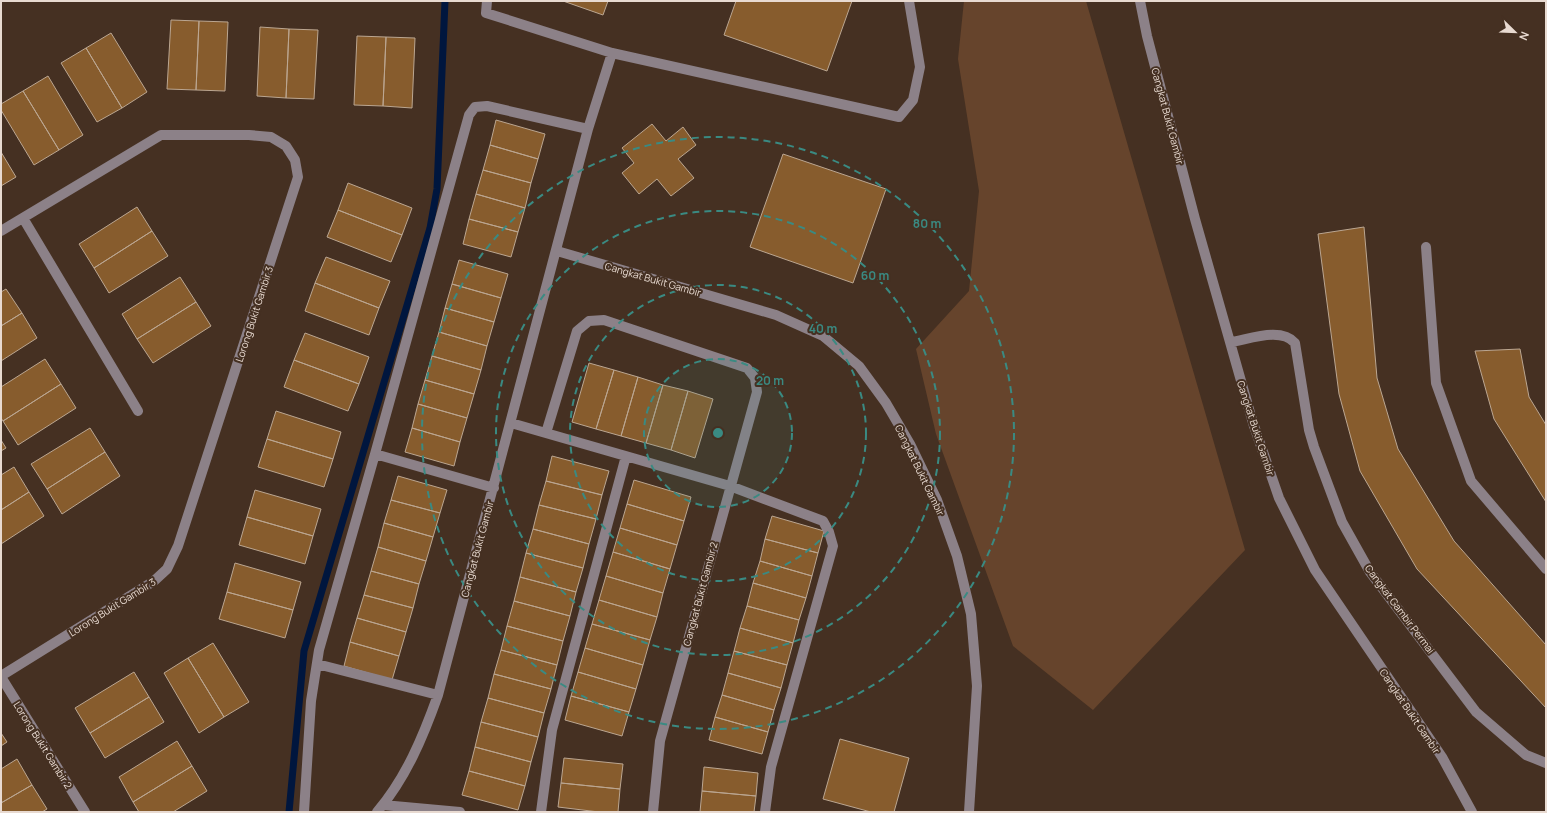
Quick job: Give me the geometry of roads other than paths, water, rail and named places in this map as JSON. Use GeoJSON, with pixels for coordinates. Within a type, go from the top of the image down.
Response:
{"type":"FeatureCollection","features":[{"type":"Feature","properties":{"kind":"street"},"geometry":{"type":"LineString","coordinates":[[487,1],[486,13],[612,53],[899,117],[913,100],[920,67],[909,1]]}},
{"type":"Feature","properties":{"kind":"street","name":"Cangkat Bukit Gambir"},"geometry":{"type":"LineString","coordinates":[[1140,1],[1147,36],[1195,219],[1231,342],[1252,423],[1279,498],[1315,570],[1442,757],[1472,812]]}},
{"type":"Feature","properties":{"kind":"street","name":"Cangkat Bukit Gambir"},"geometry":{"type":"LineString","coordinates":[[380,808],[405,772],[424,736],[438,695],[557,251],[588,129],[612,53]]}},
{"type":"Feature","properties":{"kind":"street"},"geometry":{"type":"LineString","coordinates":[[304,812],[310,701],[319,650],[469,115],[475,107],[487,106],[588,129]]}},
{"type":"Feature","properties":{"kind":"street","name":"Lorong Bukit Gambir 3"},"geometry":{"type":"LineString","coordinates":[[1,231],[161,135],[249,135],[271,137],[286,146],[295,160],[298,177],[178,546],[167,569],[154,581],[1,677]]}},
{"type":"Feature","properties":{"kind":"street"},"geometry":{"type":"LineString","coordinates":[[23,218],[138,411]]}},
{"type":"Feature","properties":{"kind":"street"},"geometry":{"type":"LineString","coordinates":[[1426,247],[1436,384],[1471,481],[1546,569]]}},
{"type":"Feature","properties":{"kind":"street","name":"Cangkat Bukit Gambir"},"geometry":{"type":"LineString","coordinates":[[557,251],[776,315],[823,336],[860,366],[886,403],[910,444],[937,500],[957,556],[971,614],[976,686],[969,812]]}},
{"type":"Feature","properties":{"kind":"street","name":"Cangkat Bukit Gambir 2"},"geometry":{"type":"LineString","coordinates":[[546,433],[577,331],[589,321],[604,320],[747,368],[755,378],[757,392],[660,741],[653,812]]}},
{"type":"Feature","properties":{"kind":"street","name":"Cangkat Gambir Permai"},"geometry":{"type":"LineString","coordinates":[[1231,342],[1276,335],[1290,338],[1295,343],[1309,430],[1314,447],[1342,522],[1370,572],[1476,712],[1526,755],[1546,763]]}},
{"type":"Feature","properties":{"kind":"street"},"geometry":{"type":"LineString","coordinates":[[511,423],[730,486],[823,521],[829,532],[833,546],[771,767],[765,812]]}},
{"type":"Feature","properties":{"kind":"street"},"geometry":{"type":"LineString","coordinates":[[375,454],[494,488]]}},
{"type":"Feature","properties":{"kind":"street"},"geometry":{"type":"LineString","coordinates":[[541,812],[552,730],[626,456]]}},
{"type":"Feature","properties":{"kind":"street"},"geometry":{"type":"LineString","coordinates":[[317,664],[438,695]]}},
{"type":"Feature","properties":{"kind":"street","name":"Lorong Bukit Gambir 2"},"geometry":{"type":"LineString","coordinates":[[1,677],[85,812]]}},
{"type":"Feature","properties":{"kind":"street"},"geometry":{"type":"LineString","coordinates":[[380,808],[460,812]]}},
{"type":"Feature","properties":{"kind":"waterway"},"geometry":{"type":"LineString","coordinates":[[289,812],[304,651],[430,228],[437,189],[445,1]]}}]}
